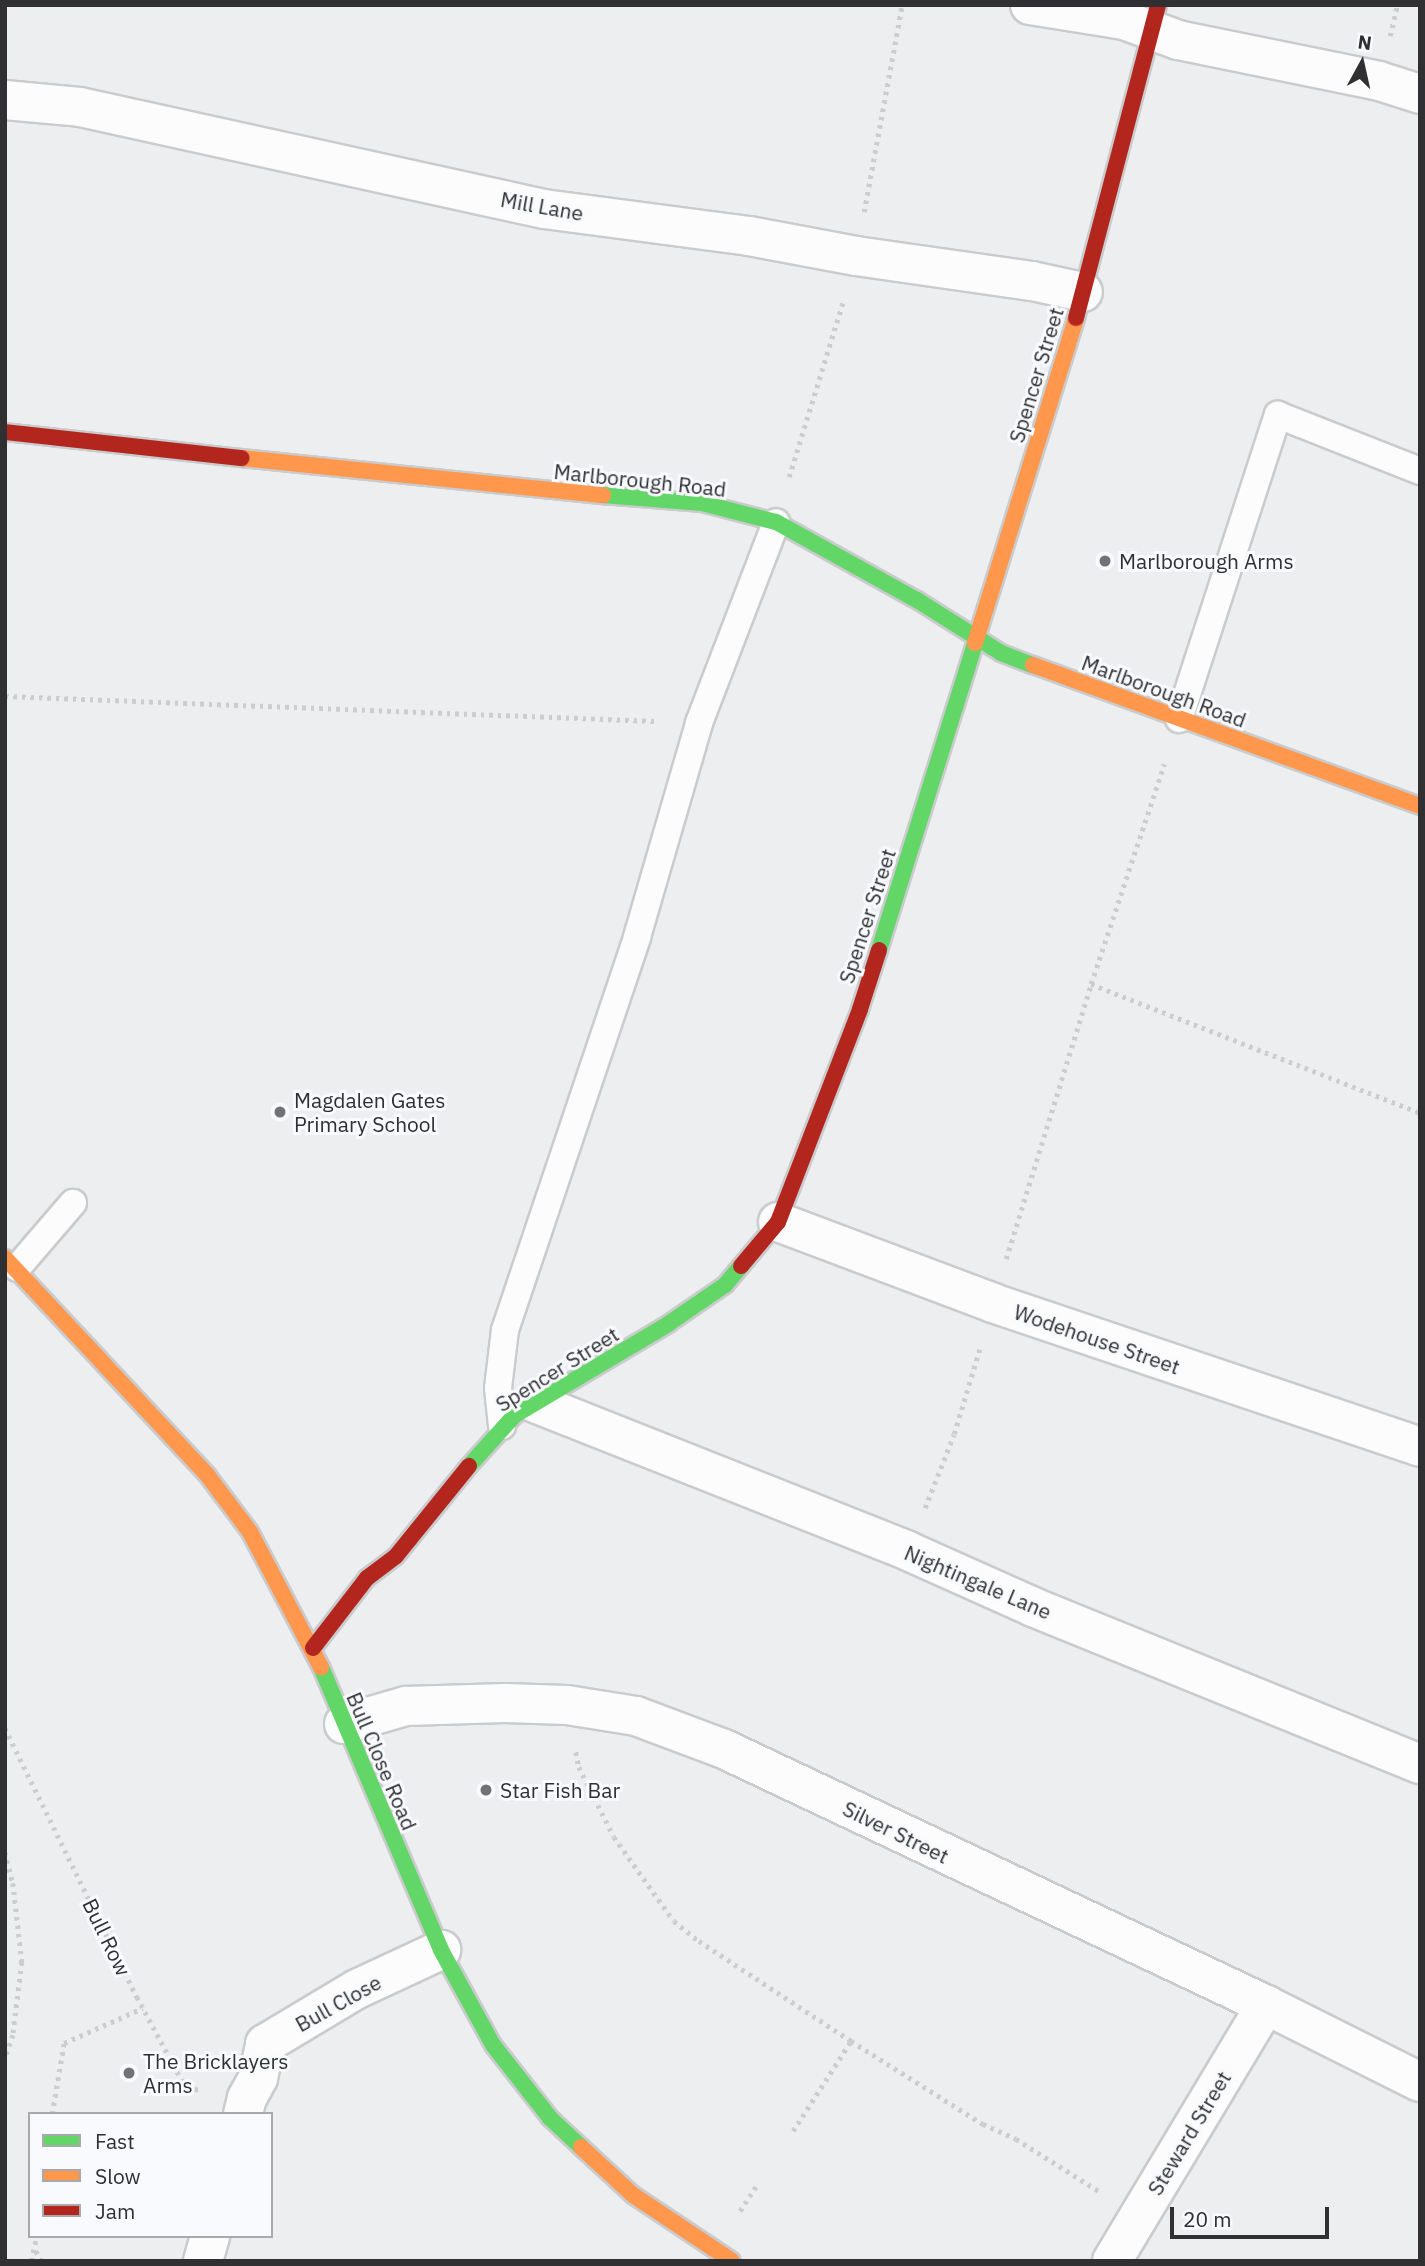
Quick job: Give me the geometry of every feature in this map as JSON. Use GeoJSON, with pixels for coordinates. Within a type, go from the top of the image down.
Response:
{"type":"FeatureCollection","features":[{"type":"Feature","properties":{"kind":"street"},"geometry":{"type":"LineString","coordinates":[[1030,5],[1124,20],[1154,18],[1178,40],[1379,81],[1420,94]]}},
{"type":"Feature","properties":{"kind":"street","name":"Spencer Street"},"geometry":{"type":"LineString","coordinates":[[313,1648],[367,1578],[396,1556],[502,1426],[535,1403],[668,1324],[725,1284],[778,1222],[860,1009],[1068,352],[1154,18]]}},
{"type":"Feature","properties":{"kind":"street","name":"Mill Lane"},"geometry":{"type":"LineString","coordinates":[[5,100],[80,107],[544,209],[748,236],[856,256],[1032,281],[1083,292]]}},
{"type":"Feature","properties":{"kind":"street","name":"Marlborough Road"},"geometry":{"type":"LineString","coordinates":[[5,432],[536,490],[702,503],[776,522],[917,600],[1001,653],[1420,806]]}},
{"type":"Feature","properties":{"kind":"street","name":"Wodehouse Street"},"geometry":{"type":"LineString","coordinates":[[778,1222],[993,1303],[1420,1447]]}},
{"type":"Feature","properties":{"kind":"street","name":"Bull Close Road"},"geometry":{"type":"LineString","coordinates":[[11,1263],[208,1476],[250,1532],[313,1648],[440,1950],[493,2045],[550,2118],[634,2195],[732,2261]]}},
{"type":"Feature","properties":{"kind":"street","name":"Nightingale Lane"},"geometry":{"type":"LineString","coordinates":[[535,1403],[908,1551],[1033,1607],[1420,1764]]}},
{"type":"Feature","properties":{"kind":"street","name":"Silver Street"},"geometry":{"type":"LineString","coordinates":[[344,1724],[406,1706],[505,1703],[567,1705],[636,1716],[724,1749],[1266,2005],[1420,2082]]}},
{"type":"Feature","properties":{"kind":"street","name":"Bull Close"},"geometry":{"type":"LineString","coordinates":[[245,2106],[258,2078],[265,2045],[357,1989],[440,1950]]}},
{"type":"Feature","properties":{"kind":"street","name":"Steward Street"},"geometry":{"type":"LineString","coordinates":[[1112,2261],[1266,2005]]}},
{"type":"Feature","properties":{"kind":"street"},"geometry":{"type":"LineString","coordinates":[[203,2261],[209,2238]]}},
{"type":"Feature","properties":{"kind":"lane"},"geometry":{"type":"LineString","coordinates":[[1179,719],[1278,415],[1420,471]]}},
{"type":"Feature","properties":{"kind":"lane"},"geometry":{"type":"LineString","coordinates":[[502,1426],[498,1388],[505,1330],[637,937],[699,723],[776,522]]}},
{"type":"Feature","properties":{"kind":"lane"},"geometry":{"type":"LineString","coordinates":[[11,1263],[73,1203]]}},
{"type":"Feature","properties":{"kind":"path"},"geometry":{"type":"LineString","coordinates":[[5,696],[699,723]]}},
{"type":"Feature","properties":{"kind":"path"},"geometry":{"type":"LineString","coordinates":[[908,1551],[954,1434],[1091,984],[1179,719]]}},
{"type":"Feature","properties":{"kind":"path"},"geometry":{"type":"LineString","coordinates":[[1091,984],[1420,1113]]}},
{"type":"Feature","properties":{"kind":"path"},"geometry":{"type":"LineString","coordinates":[[567,1705],[579,1767],[614,1837],[674,1921],[699,1941],[851,2041],[983,2124],[1016,2139],[1140,2216]]}},
{"type":"Feature","properties":{"kind":"path","name":"Bull Row"},"geometry":{"type":"LineString","coordinates":[[5,1728],[143,2008],[186,2088],[245,2106]]}},
{"type":"Feature","properties":{"kind":"path"},"geometry":{"type":"LineString","coordinates":[[5,1853],[13,1884],[22,1962],[13,2035],[5,2059]]}},
{"type":"Feature","properties":{"kind":"path"},"geometry":{"type":"LineString","coordinates":[[52,2112],[64,2043],[143,2008]]}},
{"type":"Feature","properties":{"kind":"path"},"geometry":{"type":"LineString","coordinates":[[793,2131],[851,2041]]}},
{"type":"Feature","properties":{"kind":"path"},"geometry":{"type":"LineString","coordinates":[[32,2261],[37,2238]]}},
{"type":"Feature","properties":{"kind":"path"},"geometry":{"type":"LineString","coordinates":[[35,2250],[42,2261]]}},
{"type":"Feature","properties":{"kind":"traffic: fast"},"geometry":{"type":"LineString","coordinates":[[603,495],[702,503],[776,522],[917,600],[1001,653],[1033,665]]}},
{"type":"Feature","properties":{"kind":"traffic: fast"},"geometry":{"type":"LineString","coordinates":[[879,950],[975,643]]}},
{"type":"Feature","properties":{"kind":"traffic: fast"},"geometry":{"type":"LineString","coordinates":[[469,1466],[515,1415],[668,1324],[725,1285],[741,1266]]}},
{"type":"Feature","properties":{"kind":"traffic: fast"},"geometry":{"type":"LineString","coordinates":[[321,1667],[441,1950],[493,2045],[550,2118],[581,2147]]}},
{"type":"Feature","properties":{"kind":"traffic: slow"},"geometry":{"type":"LineString","coordinates":[[975,643],[1076,318]]}},
{"type":"Feature","properties":{"kind":"traffic: slow"},"geometry":{"type":"LineString","coordinates":[[242,458],[603,495]]}},
{"type":"Feature","properties":{"kind":"traffic: slow"},"geometry":{"type":"LineString","coordinates":[[1033,665],[1420,806]]}},
{"type":"Feature","properties":{"kind":"traffic: slow"},"geometry":{"type":"LineString","coordinates":[[5,1258],[208,1476],[250,1532],[321,1667]]}},
{"type":"Feature","properties":{"kind":"traffic: slow"},"geometry":{"type":"LineString","coordinates":[[581,2147],[633,2195],[732,2261]]}},
{"type":"Feature","properties":{"kind":"traffic: jam"},"geometry":{"type":"LineString","coordinates":[[1076,318],[1158,5]]}},
{"type":"Feature","properties":{"kind":"traffic: jam"},"geometry":{"type":"LineString","coordinates":[[5,432],[242,458]]}},
{"type":"Feature","properties":{"kind":"traffic: jam"},"geometry":{"type":"LineString","coordinates":[[741,1266],[778,1222],[860,1009],[879,950]]}},
{"type":"Feature","properties":{"kind":"traffic: jam"},"geometry":{"type":"LineString","coordinates":[[313,1648],[367,1578],[396,1556],[469,1466]]}},
{"type":"Feature","properties":{"kind":"place","name":"Marlborough Arms"},"geometry":{"type":"Point","coordinates":[1105,561]}},
{"type":"Feature","properties":{"kind":"place","name":"Magdalen Gates Primary School"},"geometry":{"type":"Point","coordinates":[280,1112]}},
{"type":"Feature","properties":{"kind":"place","name":"Star Fish Bar"},"geometry":{"type":"Point","coordinates":[486,1790]}},
{"type":"Feature","properties":{"kind":"place","name":"The Bricklayers Arms"},"geometry":{"type":"Point","coordinates":[129,2073]}}]}
